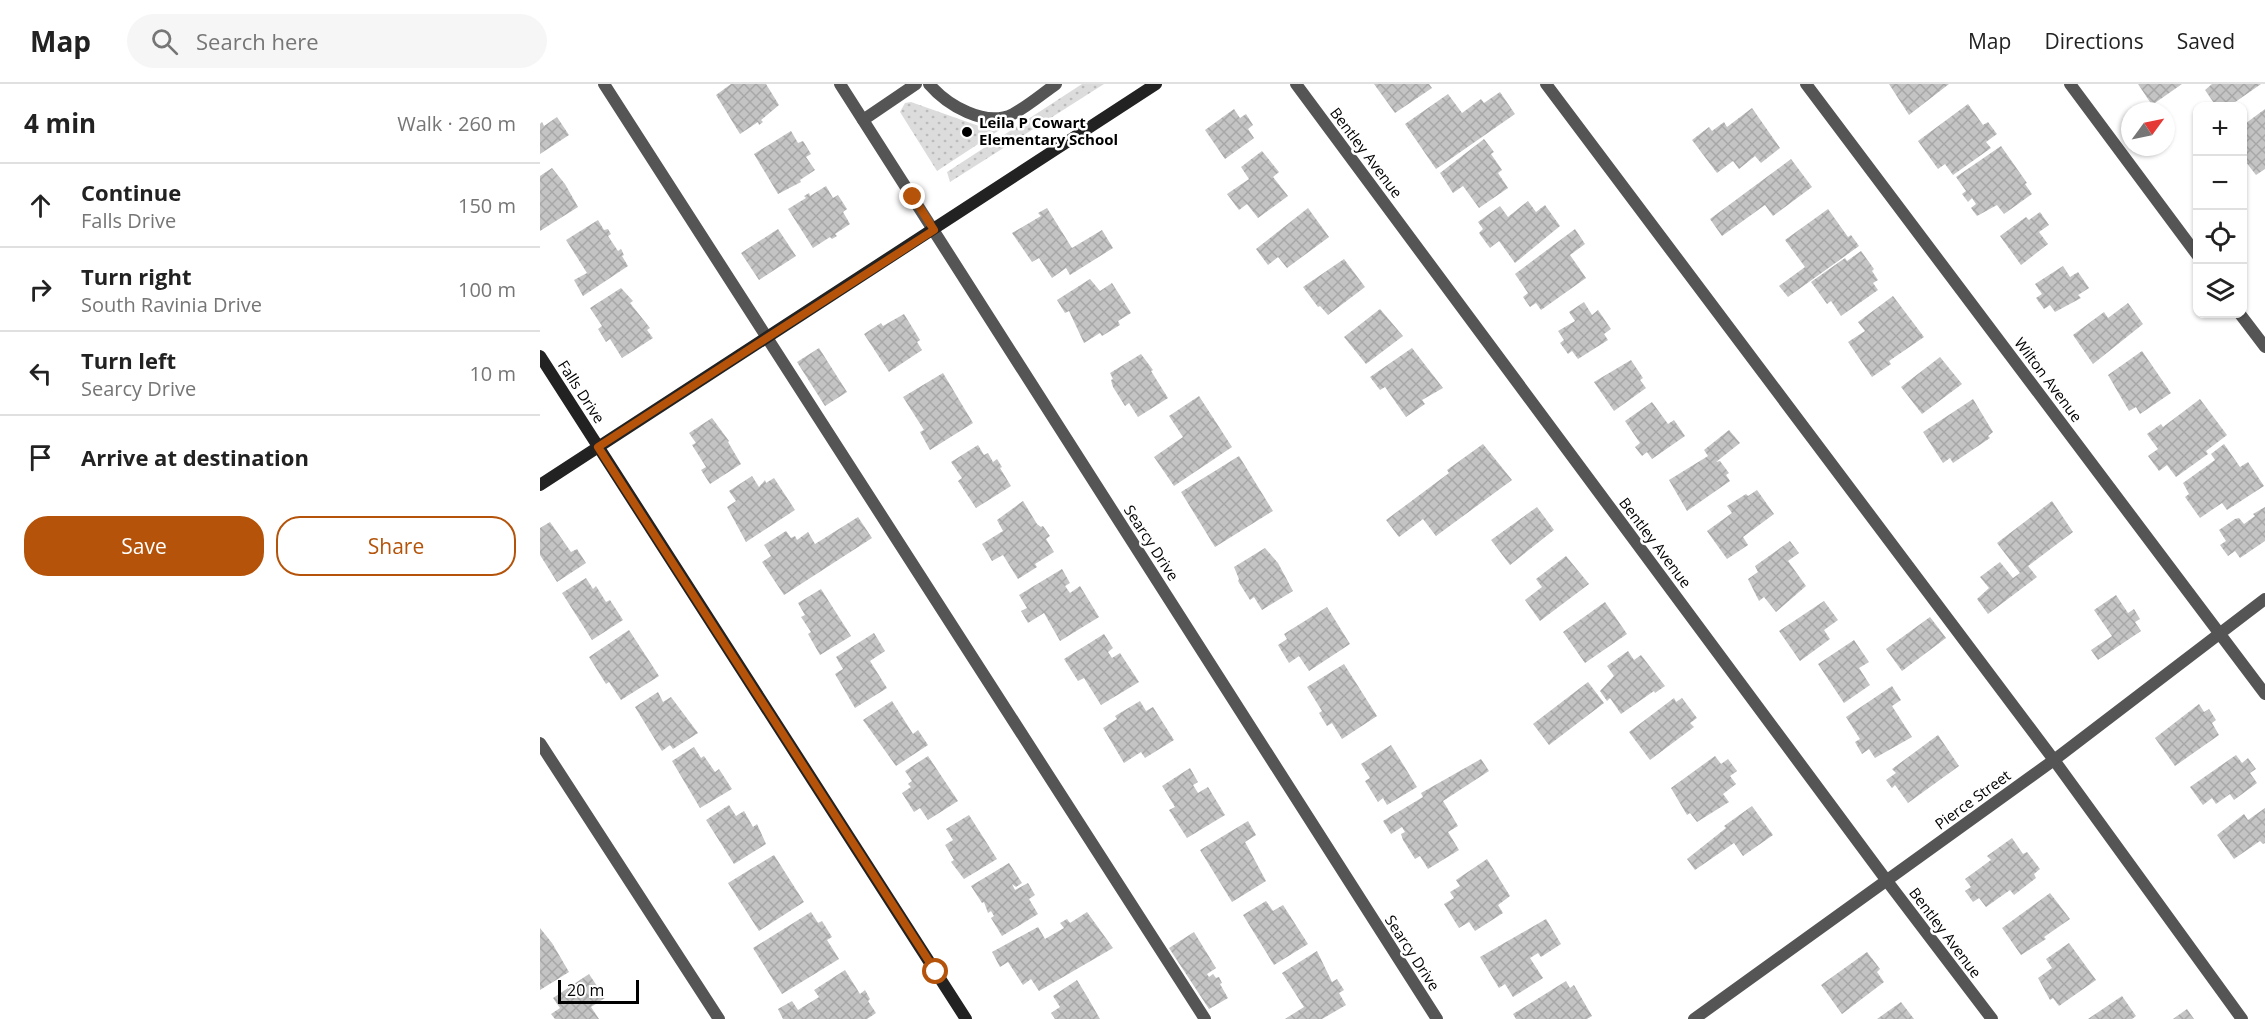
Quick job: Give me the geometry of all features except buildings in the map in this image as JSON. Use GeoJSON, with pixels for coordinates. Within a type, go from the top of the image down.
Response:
{"type":"FeatureCollection","features":[{"type":"Feature","properties":{"kind":"street"},"geometry":{"type":"LineString","coordinates":[[604,84],[1205,1019]]}},
{"type":"Feature","properties":{"kind":"street","name":"Searcy Drive"},"geometry":{"type":"LineString","coordinates":[[840,84],[1437,1019]]}},
{"type":"Feature","properties":{"kind":"street"},"geometry":{"type":"LineString","coordinates":[[863,120],[916,84]]}},
{"type":"Feature","properties":{"kind":"street"},"geometry":{"type":"LineString","coordinates":[[929,84],[961,109],[989,119],[1011,115],[1056,84]]}},
{"type":"Feature","properties":{"kind":"street"},"geometry":{"type":"LineString","coordinates":[[540,485],[1156,84]]}},
{"type":"Feature","properties":{"kind":"street","name":"Bentley Avenue"},"geometry":{"type":"LineString","coordinates":[[1296,84],[1887,881],[1992,1019]]}},
{"type":"Feature","properties":{"kind":"street"},"geometry":{"type":"LineString","coordinates":[[1546,84],[2054,760],[2242,1019]]}},
{"type":"Feature","properties":{"kind":"street","name":"Wilton Avenue"},"geometry":{"type":"LineString","coordinates":[[1806,84],[2265,694]]}},
{"type":"Feature","properties":{"kind":"street"},"geometry":{"type":"LineString","coordinates":[[2070,84],[2193,249]]}},
{"type":"Feature","properties":{"kind":"street"},"geometry":{"type":"LineString","coordinates":[[2243,318],[2265,347]]}},
{"type":"Feature","properties":{"kind":"street","name":"Falls Drive"},"geometry":{"type":"LineString","coordinates":[[540,356],[966,1019]]}},
{"type":"Feature","properties":{"kind":"street","name":"Pierce Street"},"geometry":{"type":"LineString","coordinates":[[1694,1019],[2054,760],[2265,599]]}},
{"type":"Feature","properties":{"kind":"street"},"geometry":{"type":"LineString","coordinates":[[540,743],[719,1019]]}},
{"type":"Feature","properties":{"kind":"shaded area"},"geometry":{"type":"Polygon","coordinates":[[[1082,84],[1104,84],[950,182],[947,172],[1082,84]]]}},
{"type":"Feature","properties":{"kind":"shaded area"},"geometry":{"type":"Polygon","coordinates":[[[911,102],[993,131],[1001,129],[937,171],[900,112],[905,103],[911,102]]]}},
{"type":"Feature","properties":{"kind":"place","name":"Leila P Cowart Elementary School"},"geometry":{"type":"Point","coordinates":[967,132]}},
{"type":"Feature","properties":{"kind":"route"},"geometry":{"type":"LineString","coordinates":[[913,197],[934,230],[765,337],[598,447],[936,972]]}}]}
